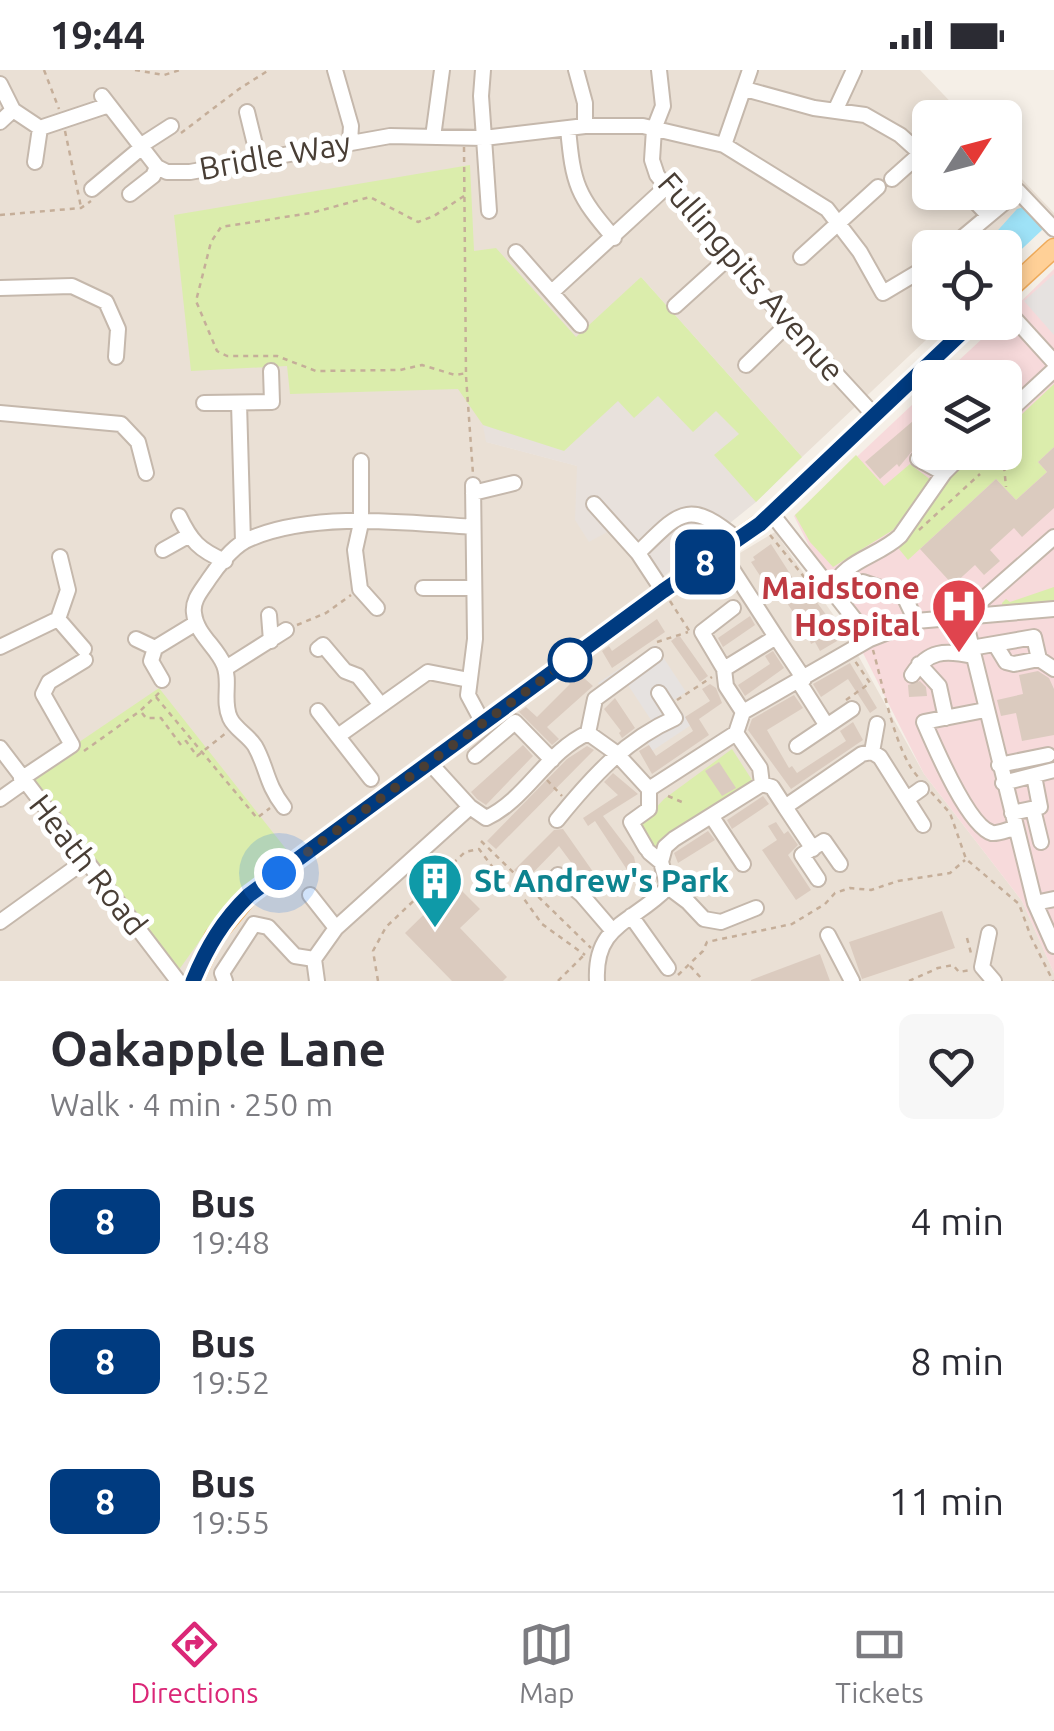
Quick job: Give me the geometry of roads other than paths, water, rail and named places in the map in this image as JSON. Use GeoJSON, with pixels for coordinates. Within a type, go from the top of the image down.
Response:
{"type":"FeatureCollection","features":[{"type":"Feature","properties":{"kind":"main road"},"geometry":{"type":"LineString","coordinates":[[1022,277],[1054,248]]}},
{"type":"Feature","properties":{"kind":"main road"},"geometry":{"type":"LineString","coordinates":[[193,981],[220,928],[249,895],[766,519],[954,340]]}},
{"type":"Feature","properties":{"kind":"street"},"geometry":{"type":"LineString","coordinates":[[335,70],[351,126],[350,142]]}},
{"type":"Feature","properties":{"kind":"street"},"geometry":{"type":"LineString","coordinates":[[433,137],[442,70]]}},
{"type":"Feature","properties":{"kind":"street"},"geometry":{"type":"LineString","coordinates":[[483,70],[481,96],[487,137],[489,211]]}},
{"type":"Feature","properties":{"kind":"street"},"geometry":{"type":"LineString","coordinates":[[576,70],[585,103],[584,126]]}},
{"type":"Feature","properties":{"kind":"street","name":"Fullingpits Avenue"},"geometry":{"type":"LineString","coordinates":[[659,70],[663,106],[654,129],[652,160],[665,188],[874,414]]}},
{"type":"Feature","properties":{"kind":"street"},"geometry":{"type":"LineString","coordinates":[[724,145],[750,70]]}},
{"type":"Feature","properties":{"kind":"street"},"geometry":{"type":"LineString","coordinates":[[836,112],[854,70]]}},
{"type":"Feature","properties":{"kind":"street"},"geometry":{"type":"LineString","coordinates":[[0,84],[13,110],[40,128],[35,162]]}},
{"type":"Feature","properties":{"kind":"street"},"geometry":{"type":"LineString","coordinates":[[744,89],[836,112],[865,115],[882,123],[912,147]]}},
{"type":"Feature","properties":{"kind":"street","name":"Bridle Way"},"geometry":{"type":"LineString","coordinates":[[40,128],[106,101],[156,167],[167,172],[190,172],[390,136],[487,137],[584,126],[654,129],[724,145],[827,209],[840,222]]}},
{"type":"Feature","properties":{"kind":"street"},"geometry":{"type":"LineString","coordinates":[[0,122],[13,110]]}},
{"type":"Feature","properties":{"kind":"street"},"geometry":{"type":"LineString","coordinates":[[248,112],[259,160]]}},
{"type":"Feature","properties":{"kind":"street"},"geometry":{"type":"LineString","coordinates":[[92,189],[171,126]]}},
{"type":"Feature","properties":{"kind":"street"},"geometry":{"type":"LineString","coordinates":[[568,128],[577,190],[614,238]]}},
{"type":"Feature","properties":{"kind":"street"},"geometry":{"type":"LineString","coordinates":[[892,178],[912,166]]}},
{"type":"Feature","properties":{"kind":"street"},"geometry":{"type":"LineString","coordinates":[[130,194],[153,176],[156,167]]}},
{"type":"Feature","properties":{"kind":"street"},"geometry":{"type":"LineString","coordinates":[[801,258],[878,187]]}},
{"type":"Feature","properties":{"kind":"street"},"geometry":{"type":"LineString","coordinates":[[552,292],[665,188]]}},
{"type":"Feature","properties":{"kind":"street"},"geometry":{"type":"LineString","coordinates":[[970,230],[1014,192],[1021,192],[1054,229]]}},
{"type":"Feature","properties":{"kind":"street"},"geometry":{"type":"LineString","coordinates":[[983,210],[987,214]]}},
{"type":"Feature","properties":{"kind":"street"},"geometry":{"type":"LineString","coordinates":[[840,222],[883,293],[912,276]]}},
{"type":"Feature","properties":{"kind":"street"},"geometry":{"type":"LineString","coordinates":[[516,252],[580,325]]}},
{"type":"Feature","properties":{"kind":"street"},"geometry":{"type":"LineString","coordinates":[[675,306],[728,258]]}},
{"type":"Feature","properties":{"kind":"street"},"geometry":{"type":"LineString","coordinates":[[0,288],[72,286],[106,302],[118,329],[116,357]]}},
{"type":"Feature","properties":{"kind":"street"},"geometry":{"type":"LineString","coordinates":[[746,365],[788,324]]}},
{"type":"Feature","properties":{"kind":"street"},"geometry":{"type":"LineString","coordinates":[[1022,327],[1054,362]]}},
{"type":"Feature","properties":{"kind":"street"},"geometry":{"type":"LineString","coordinates":[[1022,395],[1054,370]]}},
{"type":"Feature","properties":{"kind":"street"},"geometry":{"type":"LineString","coordinates":[[204,403],[272,402],[271,371]]}},
{"type":"Feature","properties":{"kind":"street"},"geometry":{"type":"LineString","coordinates":[[239,403],[243,542]]}},
{"type":"Feature","properties":{"kind":"street"},"geometry":{"type":"LineString","coordinates":[[0,413],[121,424],[138,442],[146,473]]}},
{"type":"Feature","properties":{"kind":"street"},"geometry":{"type":"LineString","coordinates":[[361,461],[361,523],[355,550],[360,589],[377,608]]}},
{"type":"Feature","properties":{"kind":"street"},"geometry":{"type":"LineString","coordinates":[[938,470],[944,473]]}},
{"type":"Feature","properties":{"kind":"street"},"geometry":{"type":"LineString","coordinates":[[828,596],[840,572],[900,536],[947,470]]}},
{"type":"Feature","properties":{"kind":"street"},"geometry":{"type":"LineString","coordinates":[[483,723],[469,703],[468,680],[476,639],[473,489],[514,483]]}},
{"type":"Feature","properties":{"kind":"street"},"geometry":{"type":"LineString","coordinates":[[594,504],[638,554],[663,591]]}},
{"type":"Feature","properties":{"kind":"street"},"geometry":{"type":"LineString","coordinates":[[638,554],[670,522],[695,514],[709,516],[738,540]]}},
{"type":"Feature","properties":{"kind":"street"},"geometry":{"type":"LineString","coordinates":[[180,516],[188,536],[204,552],[225,560]]}},
{"type":"Feature","properties":{"kind":"street"},"geometry":{"type":"LineString","coordinates":[[766,519],[828,596],[870,639]]}},
{"type":"Feature","properties":{"kind":"street"},"geometry":{"type":"LineString","coordinates":[[282,804],[272,792],[252,741],[230,717],[226,668],[196,623],[193,608],[197,596],[243,542],[310,525],[472,526]]}},
{"type":"Feature","properties":{"kind":"street"},"geometry":{"type":"LineString","coordinates":[[163,550],[188,536]]}},
{"type":"Feature","properties":{"kind":"street"},"geometry":{"type":"LineString","coordinates":[[964,616],[1054,538]]}},
{"type":"Feature","properties":{"kind":"street"},"geometry":{"type":"LineString","coordinates":[[0,647],[58,619],[68,590],[60,557]]}},
{"type":"Feature","properties":{"kind":"street"},"geometry":{"type":"LineString","coordinates":[[732,569],[827,726]]}},
{"type":"Feature","properties":{"kind":"street"},"geometry":{"type":"LineString","coordinates":[[863,582],[904,596],[916,621]]}},
{"type":"Feature","properties":{"kind":"street"},"geometry":{"type":"LineString","coordinates":[[423,588],[474,588]]}},
{"type":"Feature","properties":{"kind":"street"},"geometry":{"type":"LineString","coordinates":[[733,608],[695,632],[724,669],[726,686],[743,712]]}},
{"type":"Feature","properties":{"kind":"street"},"geometry":{"type":"LineString","coordinates":[[649,789],[736,733],[743,712],[870,639],[916,621],[1054,609]]}},
{"type":"Feature","properties":{"kind":"street"},"geometry":{"type":"LineString","coordinates":[[1030,611],[1039,659],[1054,669]]}},
{"type":"Feature","properties":{"kind":"street"},"geometry":{"type":"LineString","coordinates":[[270,615],[271,641]]}},
{"type":"Feature","properties":{"kind":"street"},"geometry":{"type":"LineString","coordinates":[[964,616],[1035,904],[1054,946]]}},
{"type":"Feature","properties":{"kind":"street"},"geometry":{"type":"LineString","coordinates":[[0,799],[72,745],[43,694],[49,682],[84,654],[58,619]]}},
{"type":"Feature","properties":{"kind":"street"},"geometry":{"type":"LineString","coordinates":[[162,680],[151,661],[155,648],[196,623]]}},
{"type":"Feature","properties":{"kind":"street"},"geometry":{"type":"LineString","coordinates":[[226,668],[286,630]]}},
{"type":"Feature","properties":{"kind":"street"},"geometry":{"type":"LineString","coordinates":[[724,669],[776,637]]}},
{"type":"Feature","properties":{"kind":"street"},"geometry":{"type":"LineString","coordinates":[[946,718],[939,686],[928,670],[916,670],[940,652],[972,652],[1034,638]]}},
{"type":"Feature","properties":{"kind":"street"},"geometry":{"type":"LineString","coordinates":[[136,639],[155,648]]}},
{"type":"Feature","properties":{"kind":"street"},"geometry":{"type":"LineString","coordinates":[[995,644],[1006,662],[1039,659]]}},
{"type":"Feature","properties":{"kind":"street"},"geometry":{"type":"LineString","coordinates":[[318,649],[323,645],[345,671],[358,676],[381,705]]}},
{"type":"Feature","properties":{"kind":"street"},"geometry":{"type":"LineString","coordinates":[[429,762],[470,807],[486,818],[588,732],[595,699],[655,655]]}},
{"type":"Feature","properties":{"kind":"street"},"geometry":{"type":"LineString","coordinates":[[338,736],[428,672],[468,680]]}},
{"type":"Feature","properties":{"kind":"street"},"geometry":{"type":"LineString","coordinates":[[557,820],[616,754],[638,736],[675,718],[663,700]]}},
{"type":"Feature","properties":{"kind":"street"},"geometry":{"type":"LineString","coordinates":[[798,746],[852,709]]}},
{"type":"Feature","properties":{"kind":"street"},"geometry":{"type":"LineString","coordinates":[[985,710],[918,724],[950,783],[986,830],[998,832],[1040,807],[1035,781]]}},
{"type":"Feature","properties":{"kind":"street"},"geometry":{"type":"LineString","coordinates":[[318,711],[371,779]]}},
{"type":"Feature","properties":{"kind":"street"},"geometry":{"type":"LineString","coordinates":[[475,756],[515,722],[552,760]]}},
{"type":"Feature","properties":{"kind":"street"},"geometry":{"type":"LineString","coordinates":[[872,752],[877,724]]}},
{"type":"Feature","properties":{"kind":"street"},"geometry":{"type":"LineString","coordinates":[[588,732],[616,754],[649,789],[649,810],[631,822],[668,888],[704,920],[720,922],[756,908]]}},
{"type":"Feature","properties":{"kind":"street"},"geometry":{"type":"LineString","coordinates":[[736,733],[760,768],[762,784]]}},
{"type":"Feature","properties":{"kind":"street","name":"Heath Road"},"geometry":{"type":"LineString","coordinates":[[0,748],[178,981]]}},
{"type":"Feature","properties":{"kind":"street"},"geometry":{"type":"LineString","coordinates":[[786,807],[862,754],[872,752],[880,757],[915,812],[921,790]]}},
{"type":"Feature","properties":{"kind":"street"},"geometry":{"type":"LineString","coordinates":[[998,765],[1051,763]]}},
{"type":"Feature","properties":{"kind":"street"},"geometry":{"type":"LineString","coordinates":[[1003,784],[1051,763]]}},
{"type":"Feature","properties":{"kind":"street"},"geometry":{"type":"LineString","coordinates":[[652,854],[762,784],[772,787],[812,849]]}},
{"type":"Feature","properties":{"kind":"street"},"geometry":{"type":"LineString","coordinates":[[317,981],[314,960],[336,928],[470,807]]}},
{"type":"Feature","properties":{"kind":"street"},"geometry":{"type":"LineString","coordinates":[[1033,808],[1041,842]]}},
{"type":"Feature","properties":{"kind":"street"},"geometry":{"type":"LineString","coordinates":[[712,816],[743,864]]}},
{"type":"Feature","properties":{"kind":"street"},"geometry":{"type":"LineString","coordinates":[[818,879],[802,855],[824,841],[840,864]]}},
{"type":"Feature","properties":{"kind":"street"},"geometry":{"type":"LineString","coordinates":[[0,922],[86,860]]}},
{"type":"Feature","properties":{"kind":"street"},"geometry":{"type":"LineString","coordinates":[[558,874],[612,930]]}},
{"type":"Feature","properties":{"kind":"street"},"geometry":{"type":"LineString","coordinates":[[597,981],[592,956],[612,930],[668,888]]}},
{"type":"Feature","properties":{"kind":"street"},"geometry":{"type":"LineString","coordinates":[[310,895],[336,928]]}},
{"type":"Feature","properties":{"kind":"street"},"geometry":{"type":"LineString","coordinates":[[1035,904],[1054,899]]}},
{"type":"Feature","properties":{"kind":"street"},"geometry":{"type":"LineString","coordinates":[[631,916],[670,975]]}},
{"type":"Feature","properties":{"kind":"street"},"geometry":{"type":"LineString","coordinates":[[225,981],[222,973],[254,924],[268,926],[295,956],[314,960]]}},
{"type":"Feature","properties":{"kind":"street"},"geometry":{"type":"LineString","coordinates":[[989,933],[982,968],[994,981]]}},
{"type":"Feature","properties":{"kind":"street"},"geometry":{"type":"LineString","coordinates":[[828,936],[852,981]]}},
{"type":"Feature","properties":{"kind":"water"},"geometry":{"type":"Polygon","coordinates":[[[1022,208],[1039,219],[1042,230],[1022,249],[1022,230],[998,230],[1022,208]]]}},
{"type":"Feature","properties":{"kind":"place","name":"Maidstone Hospital"},"geometry":{"type":"Point","coordinates":[959,655]}},
{"type":"Feature","properties":{"kind":"place","name":"St Andrew's Park"},"geometry":{"type":"Point","coordinates":[435,930]}}]}
